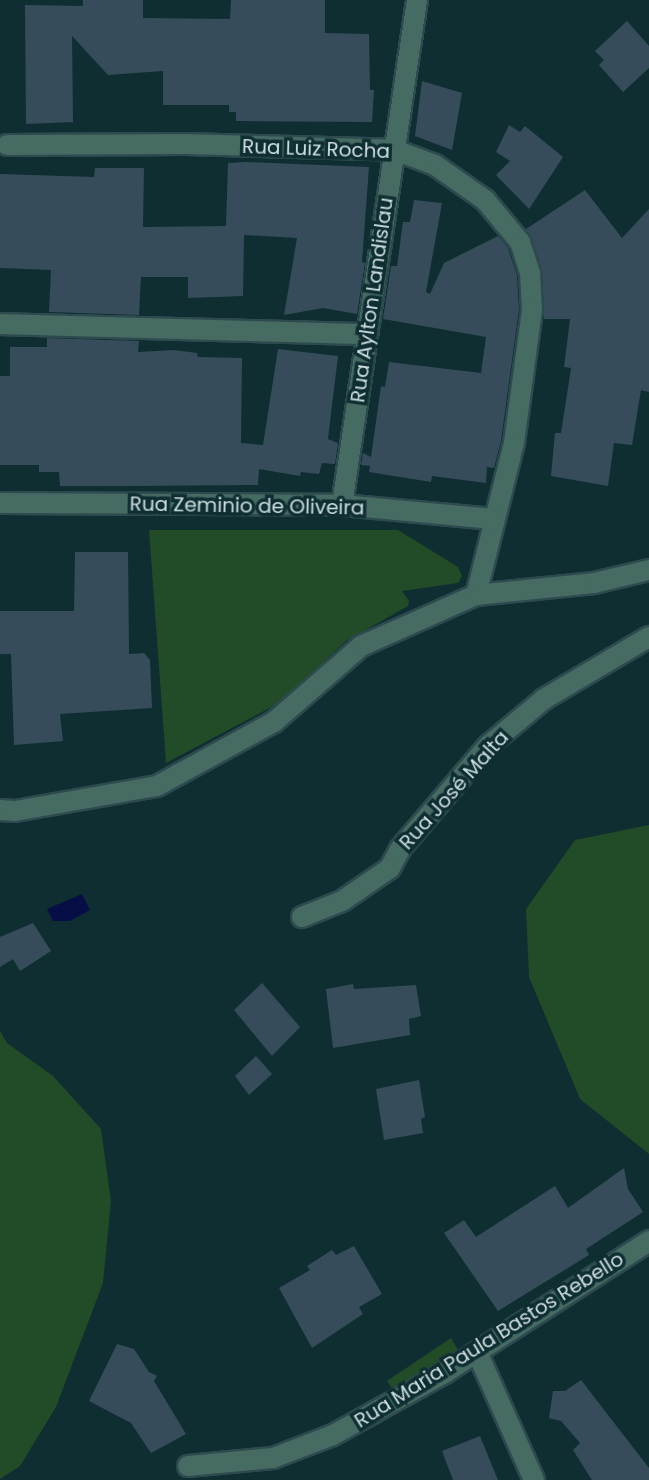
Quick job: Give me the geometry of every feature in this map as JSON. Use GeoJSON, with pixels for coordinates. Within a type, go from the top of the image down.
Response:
{"type":"FeatureCollection","features":[{"type":"Feature","properties":{"kind":"street","name":"Rua Aylton Landislau"},"geometry":{"type":"LineString","coordinates":[[342,505],[417,0]]}},
{"type":"Feature","properties":{"kind":"street","name":"Rua Luiz Rocha"},"geometry":{"type":"LineString","coordinates":[[7,145],[185,144],[395,150],[435,165],[485,200],[520,242],[530,273],[532,310],[514,443],[476,595]]}},
{"type":"Feature","properties":{"kind":"street"},"geometry":{"type":"LineString","coordinates":[[0,324],[367,334]]}},
{"type":"Feature","properties":{"kind":"street","name":"Rua Zeminio de Oliveira"},"geometry":{"type":"LineString","coordinates":[[0,503],[342,505],[493,519]]}},
{"type":"Feature","properties":{"kind":"street"},"geometry":{"type":"LineString","coordinates":[[0,810],[15,811],[157,786],[274,722],[361,646],[476,595],[594,583],[649,570]]}},
{"type":"Feature","properties":{"kind":"street","name":"Rua José Malta"},"geometry":{"type":"LineString","coordinates":[[302,917],[342,901],[390,868],[400,849],[478,757],[544,699],[649,637]]}},
{"type":"Feature","properties":{"kind":"street","name":"Rua Maria Paula Bastos Rebello"},"geometry":{"type":"LineString","coordinates":[[188,1466],[273,1458],[333,1435],[390,1406],[649,1241]]}},
{"type":"Feature","properties":{"kind":"street"},"geometry":{"type":"LineString","coordinates":[[477,1352],[534,1480]]}},
{"type":"Feature","properties":{"kind":"green space"},"geometry":{"type":"Polygon","coordinates":[[[149,530],[398,530],[458,567],[462,576],[458,583],[402,591],[409,601],[408,606],[346,641],[279,703],[166,763],[149,530]]]}},
{"type":"Feature","properties":{"kind":"green space"},"geometry":{"type":"Polygon","coordinates":[[[649,825],[649,1154],[580,1099],[529,977],[526,909],[575,840],[649,825]]]}},
{"type":"Feature","properties":{"kind":"green space"},"geometry":{"type":"Polygon","coordinates":[[[0,1031],[7,1043],[53,1076],[101,1129],[111,1201],[103,1283],[56,1407],[20,1466],[0,1479],[0,1031]]]}},
{"type":"Feature","properties":{"kind":"green space"},"geometry":{"type":"Polygon","coordinates":[[[451,1338],[458,1350],[393,1390],[387,1381],[451,1338]]]}},
{"type":"Feature","properties":{"kind":"shaded area"},"geometry":{"type":"Polygon","coordinates":[[[82,894],[90,910],[70,921],[53,921],[47,909],[82,894]]]}},
{"type":"Feature","properties":{"kind":"building"},"geometry":{"type":"Polygon","coordinates":[[[83,0],[143,0],[143,18],[230,19],[231,0],[325,0],[325,33],[369,34],[370,90],[374,90],[372,122],[236,121],[236,112],[229,112],[229,105],[163,105],[163,71],[108,75],[72,36],[73,122],[26,124],[25,5],[83,6],[83,0]]]}},
{"type":"Feature","properties":{"kind":"building"},"geometry":{"type":"Polygon","coordinates":[[[627,21],[649,46],[649,68],[623,92],[599,65],[604,60],[595,51],[627,21]]]}},
{"type":"Feature","properties":{"kind":"building"},"geometry":{"type":"Polygon","coordinates":[[[422,81],[462,93],[452,150],[415,136],[422,81]]]}},
{"type":"Feature","properties":{"kind":"building"},"geometry":{"type":"Polygon","coordinates":[[[509,125],[520,132],[525,126],[563,157],[529,209],[496,175],[510,161],[496,152],[509,125]]]}},
{"type":"Feature","properties":{"kind":"building"},"geometry":{"type":"Polygon","coordinates":[[[228,163],[369,167],[362,262],[365,263],[357,314],[323,308],[284,315],[297,238],[244,235],[243,296],[188,298],[188,277],[141,277],[139,315],[49,312],[51,270],[0,268],[0,174],[94,177],[95,168],[144,168],[143,227],[226,226],[228,163]]]}},
{"type":"Feature","properties":{"kind":"building"},"geometry":{"type":"Polygon","coordinates":[[[585,190],[622,238],[649,209],[649,392],[641,390],[632,445],[614,443],[608,486],[551,476],[555,433],[561,433],[571,368],[564,367],[570,319],[544,319],[542,269],[526,229],[585,190]]]}},
{"type":"Feature","properties":{"kind":"building"},"geometry":{"type":"Polygon","coordinates":[[[414,200],[442,203],[426,292],[430,294],[444,263],[498,236],[508,248],[517,275],[519,309],[501,441],[494,468],[487,467],[486,483],[432,476],[431,482],[369,472],[370,466],[361,465],[363,453],[371,457],[381,386],[385,387],[389,362],[481,373],[486,337],[383,319],[391,266],[397,266],[403,222],[410,222],[414,200]]]}},
{"type":"Feature","properties":{"kind":"building"},"geometry":{"type":"Polygon","coordinates":[[[47,338],[139,341],[138,352],[174,350],[197,353],[198,357],[242,358],[241,443],[263,445],[278,349],[338,356],[328,439],[338,443],[335,464],[322,463],[319,474],[301,472],[300,476],[259,469],[258,485],[129,486],[60,486],[59,472],[39,472],[39,465],[0,465],[0,376],[10,376],[10,347],[47,347],[47,338]]]}},
{"type":"Feature","properties":{"kind":"building"},"geometry":{"type":"Polygon","coordinates":[[[75,552],[128,552],[129,654],[144,653],[150,660],[152,708],[60,714],[63,741],[14,745],[11,654],[0,654],[0,611],[74,611],[75,552]]]}},
{"type":"Feature","properties":{"kind":"building"},"geometry":{"type":"Polygon","coordinates":[[[33,923],[51,951],[20,971],[13,959],[0,967],[0,937],[33,923]]]}},
{"type":"Feature","properties":{"kind":"building"},"geometry":{"type":"Polygon","coordinates":[[[262,983],[300,1027],[272,1056],[234,1010],[262,983]]]}},
{"type":"Feature","properties":{"kind":"building"},"geometry":{"type":"Polygon","coordinates":[[[353,984],[354,989],[416,985],[421,1016],[409,1019],[410,1035],[333,1048],[326,989],[353,984]]]}},
{"type":"Feature","properties":{"kind":"building"},"geometry":{"type":"Polygon","coordinates":[[[256,1056],[272,1074],[249,1095],[235,1076],[256,1056]]]}},
{"type":"Feature","properties":{"kind":"building"},"geometry":{"type":"Polygon","coordinates":[[[419,1080],[425,1117],[421,1119],[423,1133],[384,1140],[376,1089],[419,1080]]]}},
{"type":"Feature","properties":{"kind":"building"},"geometry":{"type":"Polygon","coordinates":[[[624,1168],[628,1189],[643,1212],[586,1249],[589,1255],[498,1311],[444,1233],[464,1220],[476,1237],[555,1186],[568,1208],[624,1168]]]}},
{"type":"Feature","properties":{"kind":"building"},"geometry":{"type":"Polygon","coordinates":[[[354,1246],[382,1294],[359,1307],[363,1314],[312,1348],[279,1288],[310,1270],[307,1266],[332,1250],[336,1255],[354,1246]]]}},
{"type":"Feature","properties":{"kind":"building"},"geometry":{"type":"Polygon","coordinates":[[[117,1344],[134,1349],[149,1372],[157,1376],[154,1381],[186,1434],[151,1453],[131,1423],[89,1401],[117,1344]]]}},
{"type":"Feature","properties":{"kind":"building"},"geometry":{"type":"Polygon","coordinates":[[[581,1380],[649,1468],[649,1480],[592,1480],[573,1450],[580,1443],[561,1421],[549,1418],[553,1391],[565,1391],[581,1380]]]}},
{"type":"Feature","properties":{"kind":"building"},"geometry":{"type":"Polygon","coordinates":[[[480,1436],[498,1480],[453,1480],[442,1451],[480,1436]]]}}]}
